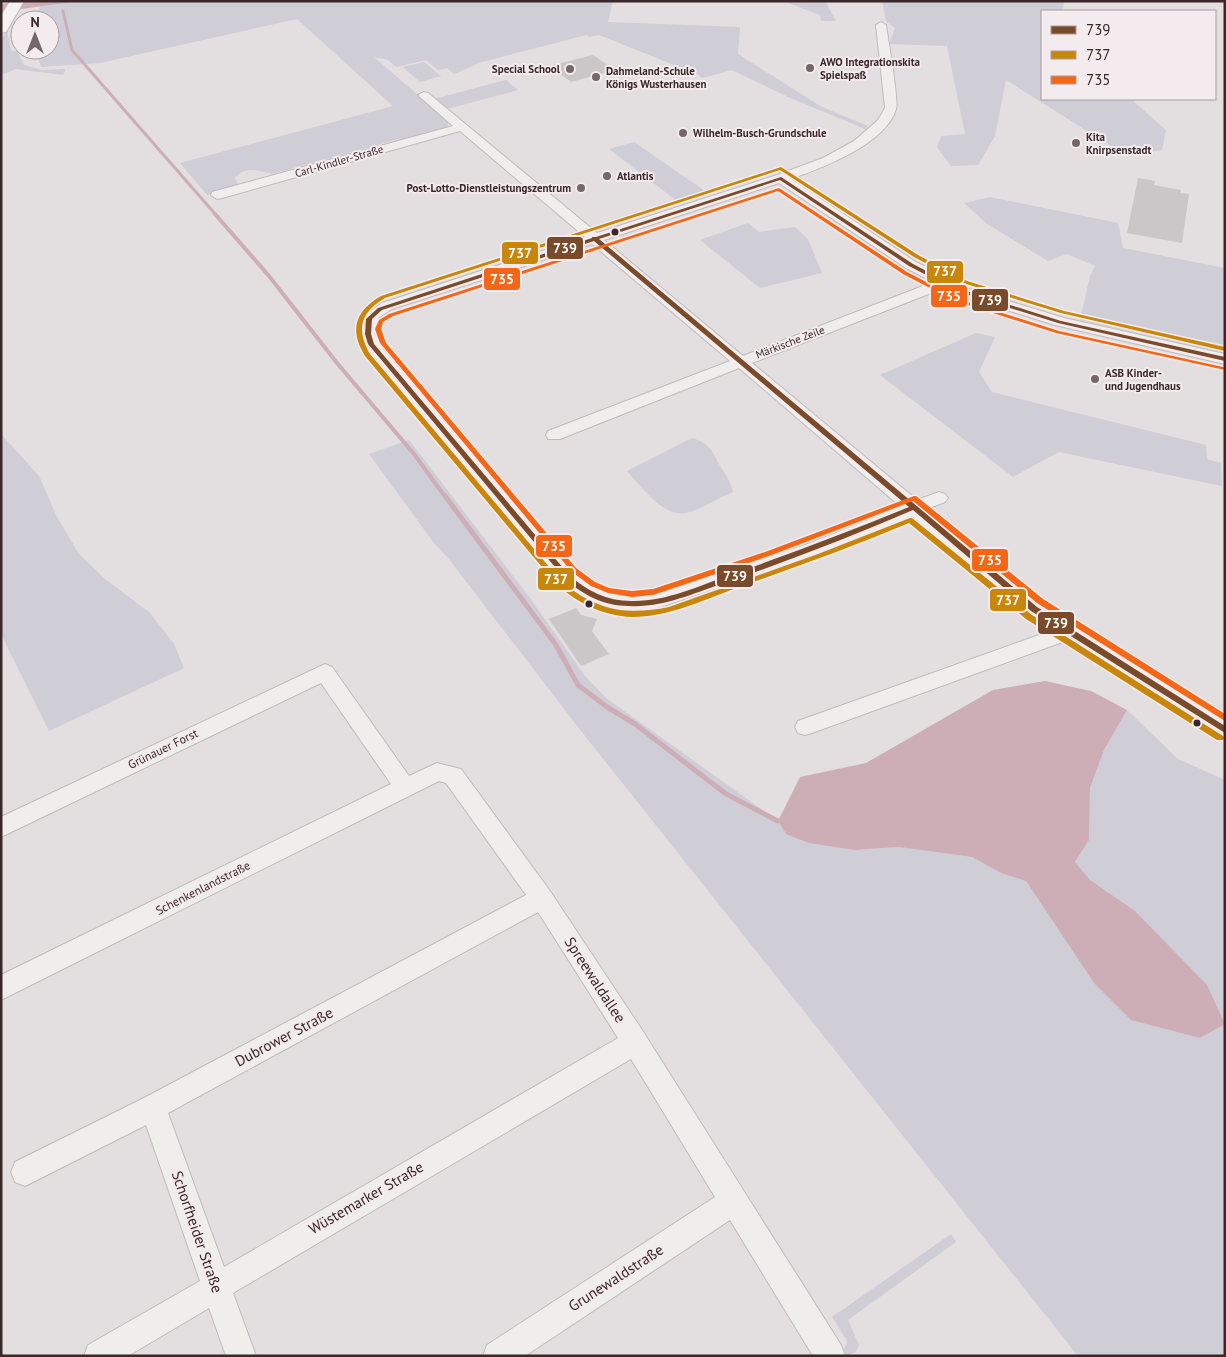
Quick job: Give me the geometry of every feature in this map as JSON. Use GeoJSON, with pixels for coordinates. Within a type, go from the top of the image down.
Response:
{"type":"FeatureCollection","features":[{"type":"Feature","properties":{"kind":"main road"},"geometry":{"type":"LineString","coordinates":[[4,25],[16,1]]}},
{"type":"Feature","properties":{"kind":"street"},"geometry":{"type":"LineString","coordinates":[[881,25],[892,103],[889,112],[874,130],[844,153],[780,178],[387,306],[372,314],[368,323],[370,339],[374,349],[576,585],[591,595],[612,602],[633,604],[654,602],[811,550],[939,498]]}},
{"type":"Feature","properties":{"kind":"street"},"geometry":{"type":"LineString","coordinates":[[424,95],[1034,609],[1225,730]]}},
{"type":"Feature","properties":{"kind":"street","name":"Carl-Kindler-Straße"},"geometry":{"type":"LineString","coordinates":[[217,195],[461,127]]}},
{"type":"Feature","properties":{"kind":"street"},"geometry":{"type":"LineString","coordinates":[[780,178],[911,265],[943,283],[971,294],[1060,322],[1225,359]]}},
{"type":"Feature","properties":{"kind":"street","name":"Märkische Zeile"},"geometry":{"type":"LineString","coordinates":[[554,435],[943,283]]}},
{"type":"Feature","properties":{"kind":"street"},"geometry":{"type":"LineString","coordinates":[[805,727],[1069,632]]}},
{"type":"Feature","properties":{"kind":"street","name":"Grünauer Forst"},"geometry":{"type":"LineString","coordinates":[[1,828],[325,672],[406,788]]}},
{"type":"Feature","properties":{"kind":"street","name":"Spreewaldallee"},"geometry":{"type":"LineString","coordinates":[[406,788],[437,772],[453,775],[542,898],[635,1042],[830,1356]]}},
{"type":"Feature","properties":{"kind":"street","name":"Schenkenlandstraße"},"geometry":{"type":"LineString","coordinates":[[1,988],[406,788]]}},
{"type":"Feature","properties":{"kind":"street","name":"Dubrower Straße"},"geometry":{"type":"LineString","coordinates":[[25,1172],[153,1108],[542,898]]}},
{"type":"Feature","properties":{"kind":"street","name":"Wüstemarker Straße"},"geometry":{"type":"LineString","coordinates":[[99,1356],[216,1285],[635,1042]]}},
{"type":"Feature","properties":{"kind":"street","name":"Schorfheider Straße"},"geometry":{"type":"LineString","coordinates":[[153,1108],[241,1356]]}},
{"type":"Feature","properties":{"kind":"street","name":"Grunewaldstraße"},"geometry":{"type":"LineString","coordinates":[[498,1356],[734,1201]]}},
{"type":"Feature","properties":{"kind":"shaded area"},"geometry":{"type":"Polygon","coordinates":[[[23,1],[78,1],[1,12],[1,4],[23,1]]]}},
{"type":"Feature","properties":{"kind":"shaded area"},"geometry":{"type":"Polygon","coordinates":[[[78,1],[613,1],[608,22],[740,27],[738,54],[822,107],[868,126],[865,129],[788,97],[732,70],[702,78],[699,75],[599,35],[590,37],[586,35],[482,62],[454,74],[447,68],[438,70],[426,60],[396,67],[388,60],[374,57],[449,122],[447,127],[405,141],[399,139],[272,174],[252,170],[243,171],[235,178],[239,187],[207,195],[180,163],[393,106],[297,19],[100,63],[41,67],[39,60],[60,60],[60,10],[39,10],[41,6],[78,1]]]}},
{"type":"Feature","properties":{"kind":"shaded area"},"geometry":{"type":"Polygon","coordinates":[[[783,1],[825,1],[836,21],[821,21],[820,15],[783,1]]]}},
{"type":"Feature","properties":{"kind":"shaded area"},"geometry":{"type":"Polygon","coordinates":[[[882,1],[1064,1],[1063,10],[1041,10],[1041,100],[1132,100],[1166,130],[1162,150],[1125,155],[1006,80],[995,136],[978,165],[951,166],[937,147],[941,136],[965,134],[947,46],[889,44],[895,28],[886,21],[882,1]]]}},
{"type":"Feature","properties":{"kind":"shaded area"},"geometry":{"type":"Polygon","coordinates":[[[7,30],[10,60],[22,60],[24,65],[41,70],[66,69],[63,75],[16,69],[1,75],[1,40],[7,30]]]}},
{"type":"Feature","properties":{"kind":"shaded area"},"geometry":{"type":"Polygon","coordinates":[[[424,62],[441,76],[420,82],[403,67],[424,62]]]}},
{"type":"Feature","properties":{"kind":"shaded area"},"geometry":{"type":"Polygon","coordinates":[[[506,80],[518,90],[447,109],[434,99],[506,80]]]}},
{"type":"Feature","properties":{"kind":"shaded area"},"geometry":{"type":"Polygon","coordinates":[[[634,142],[706,191],[677,201],[609,149],[634,142]]]}},
{"type":"Feature","properties":{"kind":"shaded area"},"geometry":{"type":"Polygon","coordinates":[[[990,197],[1118,223],[1123,248],[1225,268],[1225,353],[1080,320],[1090,276],[1095,266],[1067,254],[1048,261],[987,224],[964,203],[990,197]]]}},
{"type":"Feature","properties":{"kind":"shaded area"},"geometry":{"type":"Polygon","coordinates":[[[748,223],[759,232],[795,227],[808,239],[822,273],[760,288],[700,240],[748,223]]]}},
{"type":"Feature","properties":{"kind":"shaded area"},"geometry":{"type":"Polygon","coordinates":[[[976,333],[995,337],[979,372],[992,392],[1206,445],[1207,459],[1221,463],[1222,486],[1059,452],[1013,477],[880,375],[976,333]]]}},
{"type":"Feature","properties":{"kind":"shaded area"},"geometry":{"type":"Polygon","coordinates":[[[1,434],[39,476],[57,517],[79,554],[105,579],[150,613],[174,644],[184,668],[49,731],[1,634],[1,434]]]}},
{"type":"Feature","properties":{"kind":"shaded area"},"geometry":{"type":"Polygon","coordinates":[[[692,438],[702,442],[712,451],[729,480],[733,492],[691,512],[677,513],[660,505],[645,492],[627,471],[692,438]]]}},
{"type":"Feature","properties":{"kind":"shaded area"},"geometry":{"type":"Polygon","coordinates":[[[409,440],[527,594],[585,676],[606,698],[778,821],[786,834],[855,850],[899,847],[972,857],[1001,873],[1026,881],[1094,983],[1167,1028],[1200,1038],[1135,911],[1089,880],[1075,862],[1089,840],[1090,788],[1104,750],[1127,710],[1178,759],[1225,780],[1225,1356],[1078,1356],[585,736],[448,558],[434,543],[369,454],[409,440]]]}},
{"type":"Feature","properties":{"kind":"shaded area"},"geometry":{"type":"Polygon","coordinates":[[[1045,681],[1091,691],[1127,710],[1104,750],[1090,788],[1089,840],[1075,862],[1090,880],[1135,911],[1207,985],[1225,1024],[1200,1038],[1131,1020],[1094,983],[1026,881],[1001,873],[972,857],[899,847],[855,850],[809,843],[786,834],[778,821],[800,777],[866,763],[993,690],[1045,681]]]}},
{"type":"Feature","properties":{"kind":"shaded area"},"geometry":{"type":"Polygon","coordinates":[[[951,1234],[956,1242],[848,1320],[859,1345],[856,1352],[848,1355],[843,1353],[847,1341],[832,1317],[951,1234]]]}},
{"type":"Feature","properties":{"kind":"building","name":"Special School"},"geometry":{"type":"Polygon","coordinates":[[[593,55],[615,70],[571,82],[549,66],[593,55]]]}},
{"type":"Feature","properties":{"kind":"building"},"geometry":{"type":"Polygon","coordinates":[[[1138,178],[1155,181],[1154,185],[1181,190],[1180,193],[1189,194],[1182,243],[1127,233],[1138,178]]]}},
{"type":"Feature","properties":{"kind":"building"},"geometry":{"type":"Polygon","coordinates":[[[576,608],[581,615],[597,619],[592,631],[609,654],[581,666],[549,619],[576,608]]]}},
{"type":"Feature","properties":{"kind":"waterway"},"geometry":{"type":"LineString","coordinates":[[63,11],[72,50],[216,215]]}},
{"type":"Feature","properties":{"kind":"waterway"},"geometry":{"type":"LineString","coordinates":[[215,214],[269,276],[337,363],[414,454],[446,498]]}},
{"type":"Feature","properties":{"kind":"waterway"},"geometry":{"type":"LineString","coordinates":[[445,496],[556,645],[578,685],[607,707],[635,724],[726,794],[778,821]]}},
{"type":"Feature","properties":{"kind":"transit line","name":"737"},"geometry":{"type":"LineString","coordinates":[[1220,738],[1029,617],[910,520],[820,556],[693,602],[657,612],[644,614],[621,613],[601,609],[583,601],[559,583],[367,355],[362,346],[359,330],[360,322],[367,308],[383,297],[781,168],[916,256],[965,282],[1063,312],[1225,349]]}},
{"type":"Feature","properties":{"kind":"transit line","name":"739"},"geometry":{"type":"LineString","coordinates":[[781,178],[380,309],[369,319],[368,334],[371,344],[567,577],[589,593],[605,600],[632,604],[656,602],[680,595],[797,554],[912,508]]}},
{"type":"Feature","properties":{"kind":"transit line","name":"739"},"geometry":{"type":"LineString","coordinates":[[781,178],[911,265],[961,291],[1060,322],[1225,359]]}},
{"type":"Feature","properties":{"kind":"transit line","name":"735"},"geometry":{"type":"LineString","coordinates":[[1223,369],[1058,332],[957,300],[905,273],[779,189],[391,315],[381,321],[378,329],[383,343],[574,570],[593,584],[608,590],[632,594],[653,592],[767,554],[914,498],[1040,601],[1225,718]]}},
{"type":"Feature","properties":{"kind":"transit line","name":"739"},"geometry":{"type":"LineString","coordinates":[[594,238],[1034,609],[1225,730]]}},
{"type":"Feature","properties":{"kind":"place","name":"AWO Integrationskita Spielspaß"},"geometry":{"type":"Point","coordinates":[810,68]}},
{"type":"Feature","properties":{"kind":"place","name":"Special School"},"geometry":{"type":"Point","coordinates":[570,69]}},
{"type":"Feature","properties":{"kind":"place","name":"Dahmeland-Schule Königs Wusterhausen"},"geometry":{"type":"Point","coordinates":[596,77]}},
{"type":"Feature","properties":{"kind":"place","name":"Wilhelm-Busch-Grundschule"},"geometry":{"type":"Point","coordinates":[683,133]}},
{"type":"Feature","properties":{"kind":"place","name":"Kita Knirpsenstadt"},"geometry":{"type":"Point","coordinates":[1076,143]}},
{"type":"Feature","properties":{"kind":"place","name":"Atlantis"},"geometry":{"type":"Point","coordinates":[607,176]}},
{"type":"Feature","properties":{"kind":"place","name":"Post-Lotto-Dienstleistungszentrum"},"geometry":{"type":"Point","coordinates":[581,188]}},
{"type":"Feature","properties":{"kind":"place","name":"ASB Kinder- und Jugendhaus"},"geometry":{"type":"Point","coordinates":[1095,379]}}]}
